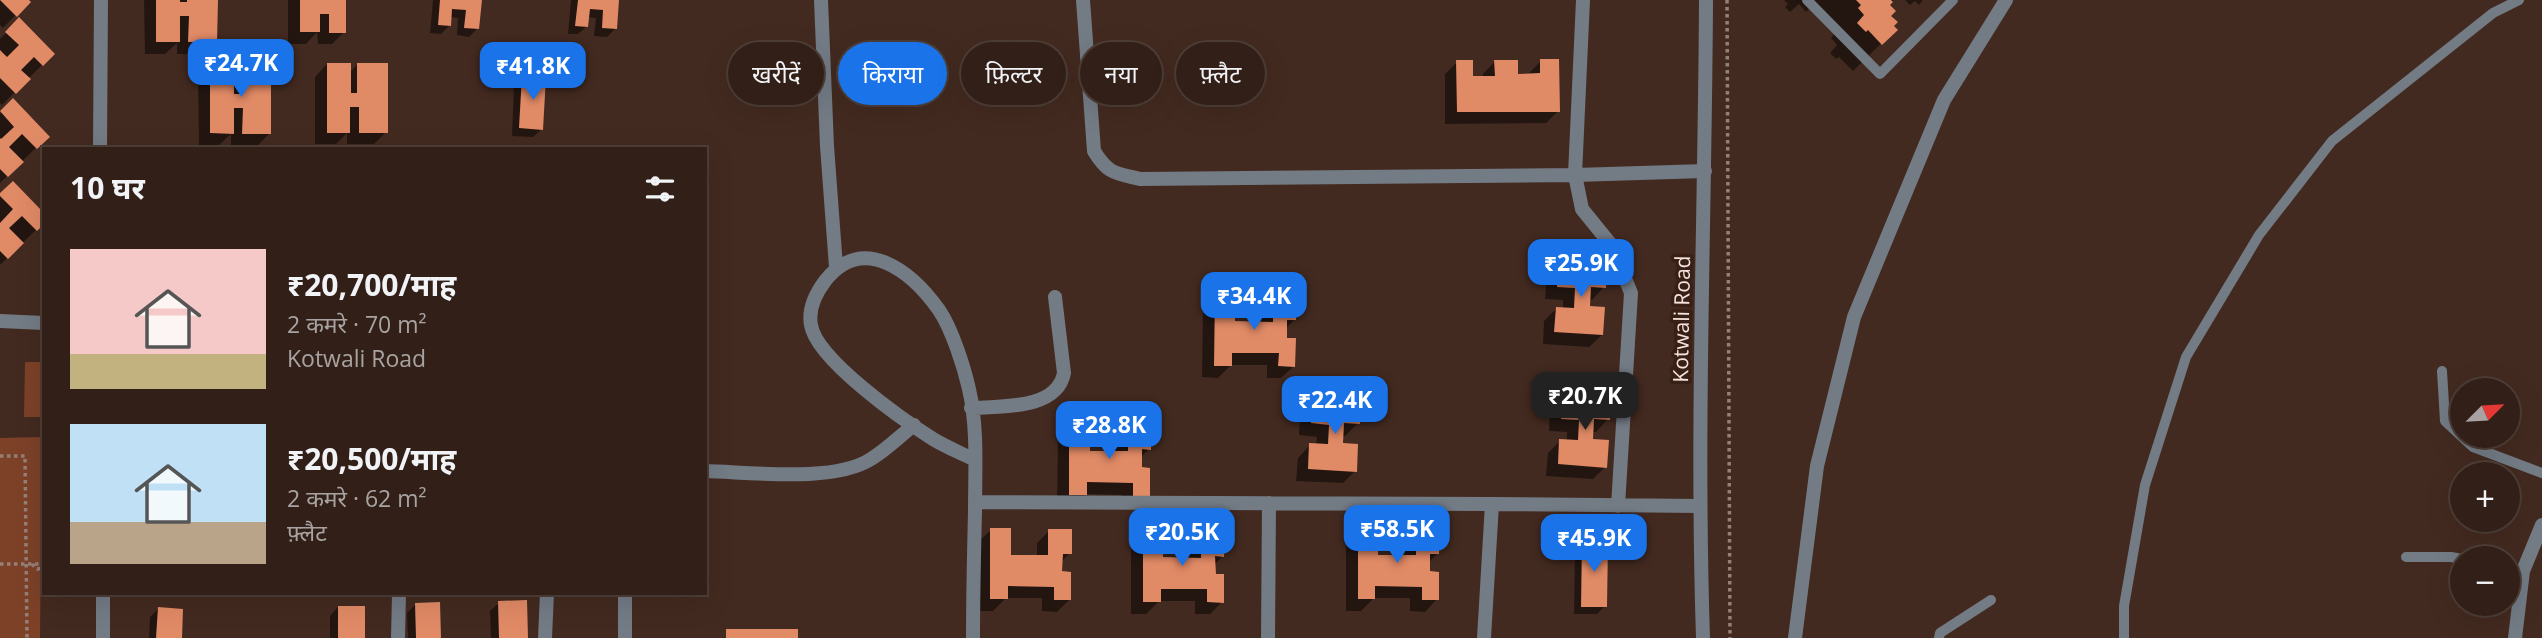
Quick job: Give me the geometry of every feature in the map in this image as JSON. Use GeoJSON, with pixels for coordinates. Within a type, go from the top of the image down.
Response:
{"type":"FeatureCollection","features":[{"type":"Feature","properties":{"kind":"street"},"geometry":{"type":"LineString","coordinates":[[100,147],[101,0]]}},
{"type":"Feature","properties":{"kind":"street"},"geometry":{"type":"LineString","coordinates":[[821,0],[827,146],[836,267]]}},
{"type":"Feature","properties":{"kind":"street"},"geometry":{"type":"LineString","coordinates":[[1083,0],[1094,151],[1104,167],[1117,174],[1140,179],[1575,175],[1705,171]]}},
{"type":"Feature","properties":{"kind":"street"},"geometry":{"type":"LineString","coordinates":[[1583,0],[1575,175],[1582,209],[1612,246],[1631,293],[1618,506]]}},
{"type":"Feature","properties":{"kind":"street","name":"Kotwali Road"},"geometry":{"type":"LineString","coordinates":[[1703,638],[1699,506],[1706,0]]}},
{"type":"Feature","properties":{"kind":"street"},"geometry":{"type":"LineString","coordinates":[[1795,638],[1817,466],[1854,317],[1944,100],[2006,0]]}},
{"type":"Feature","properties":{"kind":"street"},"geometry":{"type":"LineString","coordinates":[[972,638],[975,460],[970,390],[940,311],[893,264],[867,257],[836,267],[817,292],[811,311],[811,327],[824,351],[840,368],[934,440],[975,460]]}},
{"type":"Feature","properties":{"kind":"street"},"geometry":{"type":"LineString","coordinates":[[971,408],[1031,402],[1058,389],[1064,373],[1055,298]]}},
{"type":"Feature","properties":{"kind":"street"},"geometry":{"type":"LineString","coordinates":[[0,321],[42,323]]}},
{"type":"Feature","properties":{"kind":"street"},"geometry":{"type":"LineString","coordinates":[[707,471],[823,474],[851,468],[871,460],[914,425]]}},
{"type":"Feature","properties":{"kind":"street"},"geometry":{"type":"LineString","coordinates":[[975,502],[1699,506]]}},
{"type":"Feature","properties":{"kind":"street"},"geometry":{"type":"LineString","coordinates":[[1268,638],[1269,503]]}},
{"type":"Feature","properties":{"kind":"street"},"geometry":{"type":"LineString","coordinates":[[1484,638],[1492,504]]}},
{"type":"Feature","properties":{"kind":"street"},"geometry":{"type":"LineString","coordinates":[[2515,638],[2523,571],[2542,525]]}},
{"type":"Feature","properties":{"kind":"street"},"geometry":{"type":"LineString","coordinates":[[103,595],[103,638]]}},
{"type":"Feature","properties":{"kind":"street"},"geometry":{"type":"LineString","coordinates":[[398,638],[399,595]]}},
{"type":"Feature","properties":{"kind":"street"},"geometry":{"type":"LineString","coordinates":[[545,638],[547,595]]}},
{"type":"Feature","properties":{"kind":"street"},"geometry":{"type":"LineString","coordinates":[[625,595],[625,638]]}},
{"type":"Feature","properties":{"kind":"lane"},"geometry":{"type":"LineString","coordinates":[[1807,0],[1880,74],[1953,0]]}},
{"type":"Feature","properties":{"kind":"lane"},"geometry":{"type":"LineString","coordinates":[[2124,638],[2124,606],[2145,485],[2186,357],[2259,235],[2332,141],[2493,13],[2519,0]]}},
{"type":"Feature","properties":{"kind":"lane"},"geometry":{"type":"LineString","coordinates":[[2442,371],[2445,421],[2473,447],[2542,473]]}},
{"type":"Feature","properties":{"kind":"lane"},"geometry":{"type":"LineString","coordinates":[[2406,557],[2450,559]]}},
{"type":"Feature","properties":{"kind":"lane"},"geometry":{"type":"LineString","coordinates":[[1939,638],[1940,633],[1991,600]]}},
{"type":"Feature","properties":{"kind":"path"},"geometry":{"type":"LineString","coordinates":[[1727,0],[1730,638]]}},
{"type":"Feature","properties":{"kind":"path"},"geometry":{"type":"LineString","coordinates":[[0,456],[25,456],[27,638]]}},
{"type":"Feature","properties":{"kind":"path"},"geometry":{"type":"LineString","coordinates":[[0,564],[32,564],[37,569],[42,567]]}},
{"type":"Feature","properties":{"kind":"shaded area"},"geometry":{"type":"Polygon","coordinates":[[[25,362],[42,362],[42,417],[24,417],[25,362]]]}},
{"type":"Feature","properties":{"kind":"shaded area"},"geometry":{"type":"Polygon","coordinates":[[[42,437],[40,638],[0,638],[0,438],[42,437]]]}},
{"type":"Feature","properties":{"kind":"building"},"geometry":{"type":"Polygon","coordinates":[[[0,0],[29,0],[31,2],[17,17],[0,0]]]}},
{"type":"Feature","properties":{"kind":"building"},"geometry":{"type":"Polygon","coordinates":[[[156,0],[218,0],[217,42],[188,42],[189,16],[180,16],[180,42],[156,42],[156,0]]]}},
{"type":"Feature","properties":{"kind":"building"},"geometry":{"type":"Polygon","coordinates":[[[300,0],[346,0],[346,33],[329,33],[329,14],[320,14],[320,32],[300,32],[300,0]]]}},
{"type":"Feature","properties":{"kind":"building"},"geometry":{"type":"Polygon","coordinates":[[[440,0],[482,0],[479,29],[464,28],[466,10],[452,9],[451,26],[438,25],[440,0]]]}},
{"type":"Feature","properties":{"kind":"building"},"geometry":{"type":"Polygon","coordinates":[[[578,0],[619,0],[617,29],[602,28],[603,10],[590,9],[588,27],[575,26],[578,0]]]}},
{"type":"Feature","properties":{"kind":"building"},"geometry":{"type":"Polygon","coordinates":[[[1856,0],[1893,2],[1890,5],[1896,11],[1891,16],[1898,22],[1894,26],[1898,30],[1882,45],[1857,23],[1864,15],[1856,0]]]}},
{"type":"Feature","properties":{"kind":"building"},"geometry":{"type":"Polygon","coordinates":[[[19,17],[55,54],[43,66],[34,57],[21,70],[31,79],[16,94],[0,78],[0,50],[7,57],[19,45],[5,32],[19,17]]]}},
{"type":"Feature","properties":{"kind":"building"},"geometry":{"type":"Polygon","coordinates":[[[1540,59],[1559,59],[1560,112],[1457,112],[1456,60],[1473,60],[1473,76],[1495,76],[1494,60],[1518,60],[1518,74],[1540,73],[1540,59]]]}},
{"type":"Feature","properties":{"kind":"building"},"geometry":{"type":"Polygon","coordinates":[[[327,63],[351,63],[351,93],[357,93],[357,63],[388,63],[388,133],[359,133],[359,107],[350,107],[350,133],[327,133],[327,63]]]}},
{"type":"Feature","properties":{"kind":"building"},"geometry":{"type":"Polygon","coordinates":[[[210,64],[234,64],[234,94],[240,94],[240,64],[271,64],[271,134],[242,134],[243,108],[234,108],[234,134],[210,133],[210,64]]]}},
{"type":"Feature","properties":{"kind":"building"},"geometry":{"type":"Polygon","coordinates":[[[522,75],[546,76],[543,130],[519,128],[522,75]]]}},
{"type":"Feature","properties":{"kind":"building"},"geometry":{"type":"Polygon","coordinates":[[[13,98],[50,137],[37,149],[22,134],[9,147],[24,162],[8,177],[0,169],[0,138],[14,127],[0,111],[13,98]]]}},
{"type":"Feature","properties":{"kind":"building"},"geometry":{"type":"Polygon","coordinates":[[[13,181],[42,211],[42,226],[37,231],[22,216],[9,228],[24,243],[8,259],[0,251],[0,223],[13,209],[0,193],[13,181]]]}},
{"type":"Feature","properties":{"kind":"building"},"geometry":{"type":"Polygon","coordinates":[[[1558,263],[1607,266],[1606,288],[1591,287],[1590,306],[1605,307],[1603,335],[1554,332],[1556,307],[1574,308],[1575,288],[1557,287],[1558,263]]]}},
{"type":"Feature","properties":{"kind":"building"},"geometry":{"type":"Polygon","coordinates":[[[1215,295],[1235,295],[1235,321],[1273,322],[1273,295],[1296,295],[1296,320],[1287,320],[1287,338],[1296,338],[1295,367],[1278,366],[1279,353],[1232,353],[1232,366],[1214,366],[1215,295]]]}},
{"type":"Feature","properties":{"kind":"building"},"geometry":{"type":"Polygon","coordinates":[[[1562,395],[1611,398],[1610,420],[1594,419],[1593,439],[1609,440],[1607,468],[1558,464],[1559,439],[1578,440],[1579,420],[1561,419],[1562,395]]]}},
{"type":"Feature","properties":{"kind":"building"},"geometry":{"type":"Polygon","coordinates":[[[1312,400],[1361,402],[1360,424],[1344,423],[1343,443],[1358,444],[1357,472],[1308,469],[1309,443],[1328,444],[1329,425],[1311,423],[1312,400]]]}},
{"type":"Feature","properties":{"kind":"building"},"geometry":{"type":"Polygon","coordinates":[[[1069,424],[1090,424],[1090,451],[1128,451],[1128,425],[1151,425],[1151,450],[1142,449],[1142,467],[1150,468],[1150,496],[1133,496],[1133,483],[1087,482],[1087,495],[1069,495],[1069,424]]]}},
{"type":"Feature","properties":{"kind":"building"},"geometry":{"type":"Polygon","coordinates":[[[990,528],[1011,528],[1011,555],[1048,555],[1048,529],[1072,529],[1072,554],[1063,554],[1062,571],[1071,572],[1071,600],[1054,600],[1054,587],[1008,586],[1008,599],[990,599],[990,528]]]}},
{"type":"Feature","properties":{"kind":"building"},"geometry":{"type":"Polygon","coordinates":[[[1358,528],[1379,528],[1378,555],[1416,555],[1416,529],[1439,529],[1439,554],[1430,554],[1430,571],[1439,572],[1439,600],[1422,600],[1422,587],[1375,586],[1375,599],[1358,599],[1358,528]]]}},
{"type":"Feature","properties":{"kind":"building"},"geometry":{"type":"Polygon","coordinates":[[[1143,531],[1164,531],[1163,557],[1201,558],[1201,531],[1225,532],[1224,557],[1215,556],[1216,574],[1224,574],[1224,603],[1207,602],[1207,589],[1161,589],[1161,602],[1143,602],[1143,531]]]}},
{"type":"Feature","properties":{"kind":"building"},"geometry":{"type":"Polygon","coordinates":[[[1582,541],[1608,542],[1607,607],[1581,607],[1582,541]]]}},
{"type":"Feature","properties":{"kind":"building"},"geometry":{"type":"Polygon","coordinates":[[[527,600],[528,638],[499,638],[498,601],[527,600]]]}},
{"type":"Feature","properties":{"kind":"building"},"geometry":{"type":"Polygon","coordinates":[[[440,602],[441,638],[416,638],[415,603],[440,602]]]}},
{"type":"Feature","properties":{"kind":"building"},"geometry":{"type":"Polygon","coordinates":[[[338,606],[365,606],[365,638],[338,638],[338,606]]]}},
{"type":"Feature","properties":{"kind":"building"},"geometry":{"type":"Polygon","coordinates":[[[158,607],[183,609],[182,638],[156,638],[158,607]]]}},
{"type":"Feature","properties":{"kind":"building"},"geometry":{"type":"Polygon","coordinates":[[[726,629],[798,629],[798,638],[726,638],[726,629]]]}}]}
